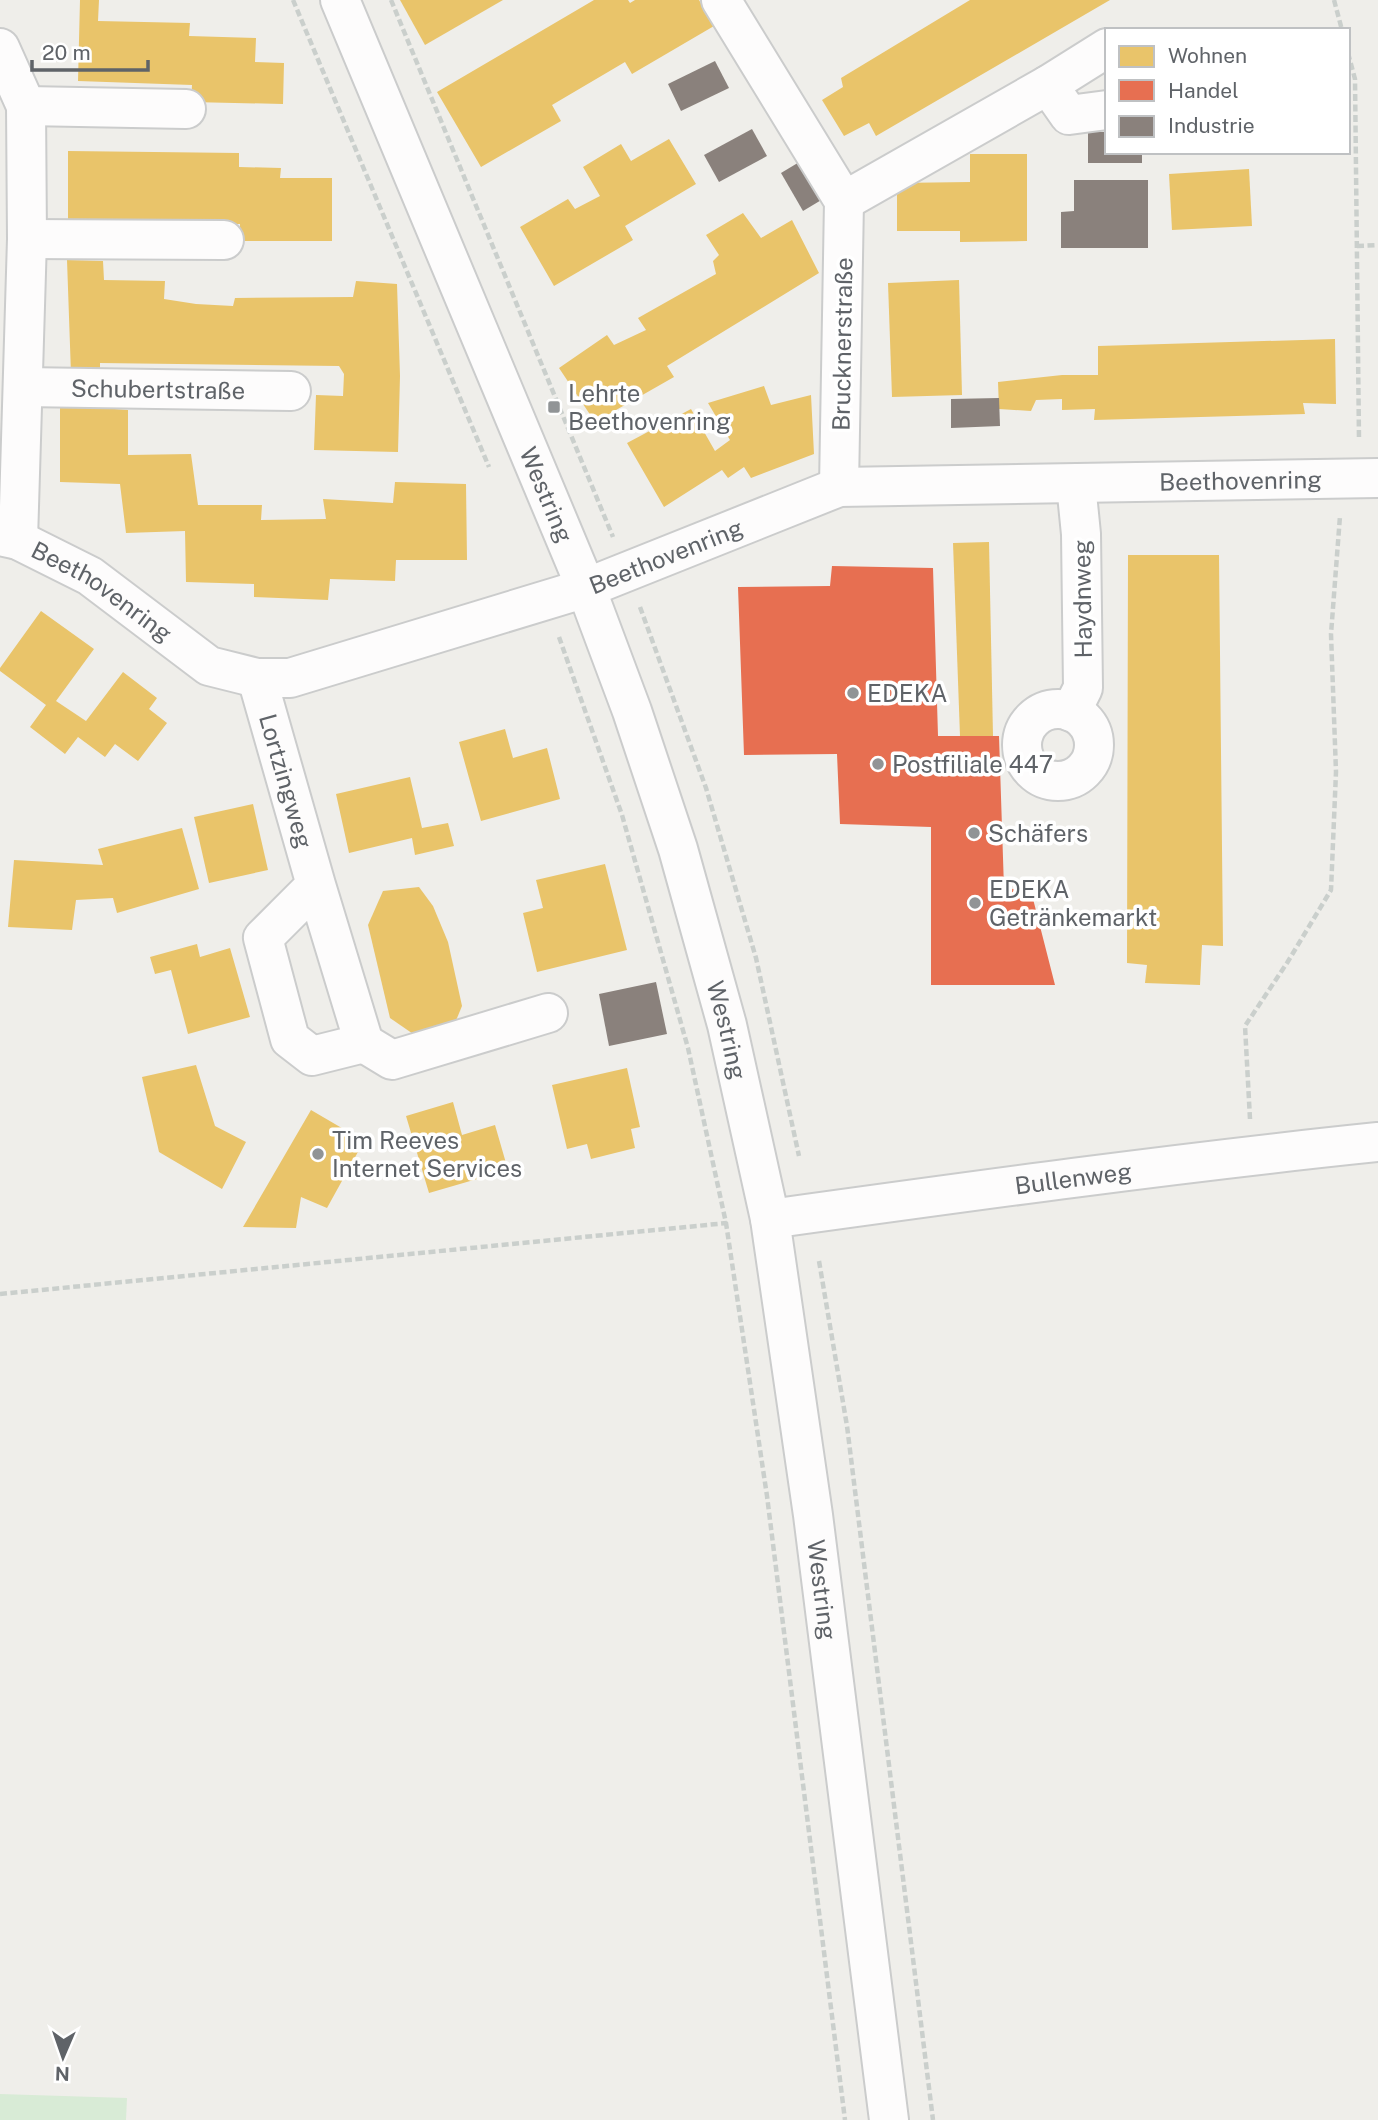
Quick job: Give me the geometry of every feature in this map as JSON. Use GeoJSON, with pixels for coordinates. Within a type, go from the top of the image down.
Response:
{"type":"FeatureCollection","features":[{"type":"Feature","properties":{"kind":"street","name":"Westring"},"geometry":{"type":"LineString","coordinates":[[341,0],[586,588],[632,712],[678,849],[727,1025],[770,1219],[813,1516],[889,2120]]}},
{"type":"Feature","properties":{"kind":"street"},"geometry":{"type":"LineString","coordinates":[[735,5],[844,201],[1048,85],[1105,49]]}},
{"type":"Feature","properties":{"kind":"street"},"geometry":{"type":"LineString","coordinates":[[0,48],[26,106],[27,239],[13,300],[23,387],[9,538]]}},
{"type":"Feature","properties":{"kind":"street"},"geometry":{"type":"LineString","coordinates":[[1048,85],[1069,115],[1105,110]]}},
{"type":"Feature","properties":{"kind":"street"},"geometry":{"type":"LineString","coordinates":[[26,106],[186,109]]}},
{"type":"Feature","properties":{"kind":"street","name":"Brucknerstraße"},"geometry":{"type":"LineString","coordinates":[[839,487],[844,201]]}},
{"type":"Feature","properties":{"kind":"street"},"geometry":{"type":"LineString","coordinates":[[27,239],[223,240]]}},
{"type":"Feature","properties":{"kind":"street","name":"Schubertstraße"},"geometry":{"type":"LineString","coordinates":[[23,387],[291,391]]}},
{"type":"Feature","properties":{"kind":"street","name":"Beethovenring"},"geometry":{"type":"LineString","coordinates":[[9,538],[90,576],[209,666],[257,678],[290,678],[586,588],[839,487],[1360,478]]}},
{"type":"Feature","properties":{"kind":"street","name":"Haydnweg"},"geometry":{"type":"LineString","coordinates":[[1071,712],[1083,688],[1081,534],[1076,484]]}},
{"type":"Feature","properties":{"kind":"street","name":"Lortzingweg"},"geometry":{"type":"LineString","coordinates":[[257,678],[364,1043]]}},
{"type":"Feature","properties":{"kind":"street"},"geometry":{"type":"LineString","coordinates":[[316,885],[262,938],[290,1039],[312,1056],[364,1043],[392,1060],[548,1013]]}},
{"type":"Feature","properties":{"kind":"street","name":"Bullenweg"},"geometry":{"type":"LineString","coordinates":[[770,1219],[960,1191],[1378,1142]]}},
{"type":"Feature","properties":{"kind":"path"},"geometry":{"type":"LineString","coordinates":[[293,0],[494,477]]}},
{"type":"Feature","properties":{"kind":"path"},"geometry":{"type":"LineString","coordinates":[[1334,0],[1341,28]]}},
{"type":"Feature","properties":{"kind":"path"},"geometry":{"type":"LineString","coordinates":[[1252,1155],[1245,1026],[1331,890],[1336,772],[1331,634],[1360,478],[1355,79],[1350,60]]}},
{"type":"Feature","properties":{"kind":"path"},"geometry":{"type":"LineString","coordinates":[[1357,246],[1378,245]]}},
{"type":"Feature","properties":{"kind":"path"},"geometry":{"type":"LineString","coordinates":[[546,601],[622,815],[688,1048],[726,1223],[768,1496],[845,2120]]}},
{"type":"Feature","properties":{"kind":"path"},"geometry":{"type":"LineString","coordinates":[[0,1294],[770,1219]]}},
{"type":"Feature","properties":{"kind":"green space"},"geometry":{"type":"Polygon","coordinates":[[[0,2094],[127,2098],[126,2120],[0,2120],[0,2094]]]}},
{"type":"Feature","properties":{"kind":"building: Wohnen"},"geometry":{"type":"Polygon","coordinates":[[[80,0],[99,0],[98,21],[190,23],[189,36],[256,38],[255,62],[284,63],[283,104],[191,102],[192,85],[78,81],[80,0]]]}},
{"type":"Feature","properties":{"kind":"building: Wohnen"},"geometry":{"type":"Polygon","coordinates":[[[400,0],[503,0],[425,45],[400,0]]]}},
{"type":"Feature","properties":{"kind":"building: Wohnen"},"geometry":{"type":"Polygon","coordinates":[[[594,0],[628,0],[630,3],[635,0],[699,0],[714,26],[632,74],[625,62],[552,105],[561,121],[481,167],[437,92],[594,0]]]}},
{"type":"Feature","properties":{"kind":"building: Wohnen"},"geometry":{"type":"Polygon","coordinates":[[[970,0],[1110,0],[876,136],[869,123],[844,136],[822,100],[843,87],[841,78],[970,0]]]}},
{"type":"Feature","properties":{"kind":"building: Wohnen"},"geometry":{"type":"Polygon","coordinates":[[[669,139],[696,184],[625,226],[633,240],[554,286],[520,227],[568,199],[575,209],[600,196],[583,167],[621,144],[631,161],[669,139]]]}},
{"type":"Feature","properties":{"kind":"building: Wohnen"},"geometry":{"type":"Polygon","coordinates":[[[68,151],[239,153],[239,167],[281,168],[280,178],[332,178],[332,241],[240,241],[240,224],[68,223],[68,151]]]}},
{"type":"Feature","properties":{"kind":"building: Wohnen"},"geometry":{"type":"Polygon","coordinates":[[[970,154],[1027,154],[1027,241],[960,242],[960,231],[897,231],[897,183],[970,182],[970,154]]]}},
{"type":"Feature","properties":{"kind":"building: Wohnen"},"geometry":{"type":"Polygon","coordinates":[[[1249,169],[1252,226],[1172,230],[1169,174],[1249,169]]]}},
{"type":"Feature","properties":{"kind":"building: Wohnen"},"geometry":{"type":"Polygon","coordinates":[[[743,213],[761,238],[792,220],[819,273],[667,366],[674,377],[595,422],[559,368],[607,335],[614,345],[646,330],[638,318],[716,274],[713,261],[719,255],[706,235],[743,213]]]}},
{"type":"Feature","properties":{"kind":"building: Wohnen"},"geometry":{"type":"Polygon","coordinates":[[[67,260],[103,261],[104,280],[165,281],[164,299],[196,304],[233,306],[235,298],[353,297],[356,281],[397,284],[400,376],[398,452],[314,450],[316,395],[343,396],[344,374],[339,366],[100,363],[100,374],[71,374],[67,260]]]}},
{"type":"Feature","properties":{"kind":"building: Wohnen"},"geometry":{"type":"Polygon","coordinates":[[[959,280],[962,395],[892,397],[888,283],[959,280]]]}},
{"type":"Feature","properties":{"kind":"building: Wohnen"},"geometry":{"type":"Polygon","coordinates":[[[1335,339],[1336,404],[1303,403],[1305,414],[1094,420],[1095,409],[1062,410],[1062,399],[1036,400],[1031,411],[999,409],[998,382],[1062,375],[1098,375],[1098,346],[1335,339]]]}},
{"type":"Feature","properties":{"kind":"building: Wohnen"},"geometry":{"type":"Polygon","coordinates":[[[764,386],[771,405],[811,395],[814,454],[751,478],[744,467],[728,478],[722,470],[664,507],[627,443],[691,409],[715,451],[730,440],[708,403],[764,386]]]}},
{"type":"Feature","properties":{"kind":"building: Wohnen"},"geometry":{"type":"Polygon","coordinates":[[[60,405],[128,410],[128,455],[191,454],[198,505],[262,505],[261,520],[326,519],[323,499],[393,503],[395,482],[466,484],[467,560],[396,560],[395,581],[330,579],[328,600],[254,597],[254,584],[186,582],[185,531],[126,533],[120,484],[60,482],[60,405]]]}},
{"type":"Feature","properties":{"kind":"building: Wohnen"},"geometry":{"type":"Polygon","coordinates":[[[989,542],[993,736],[960,736],[953,543],[989,542]]]}},
{"type":"Feature","properties":{"kind":"building: Wohnen"},"geometry":{"type":"Polygon","coordinates":[[[1128,555],[1219,555],[1223,946],[1202,945],[1200,985],[1145,983],[1147,965],[1127,963],[1128,555]]]}},
{"type":"Feature","properties":{"kind":"building: Wohnen"},"geometry":{"type":"Polygon","coordinates":[[[41,611],[94,649],[56,701],[86,721],[123,672],[157,698],[149,709],[167,723],[138,761],[115,744],[105,757],[78,737],[65,754],[30,727],[46,705],[0,671],[0,668],[41,611]]]}},
{"type":"Feature","properties":{"kind":"building: Wohnen"},"geometry":{"type":"Polygon","coordinates":[[[505,729],[513,758],[547,748],[560,799],[481,821],[459,742],[505,729]]]}},
{"type":"Feature","properties":{"kind":"building: Wohnen"},"geometry":{"type":"Polygon","coordinates":[[[410,777],[422,828],[448,823],[454,846],[415,855],[412,838],[349,853],[336,794],[410,777]]]}},
{"type":"Feature","properties":{"kind":"building: Wohnen"},"geometry":{"type":"Polygon","coordinates":[[[253,804],[268,870],[209,883],[194,817],[253,804]]]}},
{"type":"Feature","properties":{"kind":"building: Wohnen"},"geometry":{"type":"Polygon","coordinates":[[[182,828],[199,889],[117,913],[113,898],[76,900],[72,930],[8,927],[14,860],[103,865],[98,849],[182,828]]]}},
{"type":"Feature","properties":{"kind":"building: Wohnen"},"geometry":{"type":"Polygon","coordinates":[[[605,864],[627,950],[537,972],[523,913],[543,908],[536,880],[605,864]]]}},
{"type":"Feature","properties":{"kind":"building: Wohnen"},"geometry":{"type":"Polygon","coordinates":[[[419,887],[433,906],[448,942],[462,1006],[455,1023],[419,1038],[390,1018],[368,925],[383,891],[419,887]]]}},
{"type":"Feature","properties":{"kind":"building: Wohnen"},"geometry":{"type":"Polygon","coordinates":[[[197,944],[200,957],[230,948],[250,1017],[188,1034],[171,970],[155,974],[150,957],[197,944]]]}},
{"type":"Feature","properties":{"kind":"building: Wohnen"},"geometry":{"type":"Polygon","coordinates":[[[196,1065],[215,1126],[246,1142],[222,1189],[159,1152],[142,1077],[196,1065]]]}},
{"type":"Feature","properties":{"kind":"building: Wohnen"},"geometry":{"type":"Polygon","coordinates":[[[627,1068],[640,1127],[631,1129],[635,1148],[591,1159],[587,1144],[567,1149],[552,1085],[627,1068]]]}},
{"type":"Feature","properties":{"kind":"building: Wohnen"},"geometry":{"type":"Polygon","coordinates":[[[453,1102],[462,1135],[495,1125],[508,1170],[429,1193],[406,1116],[453,1102]]]}},
{"type":"Feature","properties":{"kind":"building: Wohnen"},"geometry":{"type":"Polygon","coordinates":[[[311,1110],[364,1141],[327,1208],[301,1197],[296,1228],[243,1227],[311,1110]]]}},
{"type":"Feature","properties":{"kind":"building: Handel"},"geometry":{"type":"Polygon","coordinates":[[[832,566],[933,568],[938,736],[999,736],[1004,888],[1031,891],[1055,985],[931,985],[931,827],[840,824],[837,754],[744,755],[738,587],[830,586],[832,566]]]}},
{"type":"Feature","properties":{"kind":"building: Industrie"},"geometry":{"type":"Polygon","coordinates":[[[715,61],[729,88],[681,111],[668,84],[715,61]]]}},
{"type":"Feature","properties":{"kind":"building: Industrie"},"geometry":{"type":"Polygon","coordinates":[[[752,129],[767,156],[719,182],[704,155],[752,129]]]}},
{"type":"Feature","properties":{"kind":"building: Industrie"},"geometry":{"type":"Polygon","coordinates":[[[1088,132],[1105,132],[1105,154],[1142,154],[1142,163],[1088,163],[1088,132]]]}},
{"type":"Feature","properties":{"kind":"building: Industrie"},"geometry":{"type":"Polygon","coordinates":[[[801,161],[823,199],[803,211],[781,173],[801,161]]]}},
{"type":"Feature","properties":{"kind":"building: Industrie"},"geometry":{"type":"Polygon","coordinates":[[[1074,180],[1148,180],[1148,248],[1061,248],[1061,212],[1074,211],[1074,180]]]}},
{"type":"Feature","properties":{"kind":"building: Industrie"},"geometry":{"type":"Polygon","coordinates":[[[999,398],[1000,426],[951,428],[951,399],[999,398]]]}},
{"type":"Feature","properties":{"kind":"building: Industrie"},"geometry":{"type":"Polygon","coordinates":[[[656,982],[667,1034],[609,1046],[599,994],[656,982]]]}},
{"type":"Feature","properties":{"kind":"place","name":"Lehrte Beethovenring"},"geometry":{"type":"Point","coordinates":[554,407]}},
{"type":"Feature","properties":{"kind":"place","name":"EDEKA"},"geometry":{"type":"Point","coordinates":[853,693]}},
{"type":"Feature","properties":{"kind":"place","name":"Postfiliale 447"},"geometry":{"type":"Point","coordinates":[878,764]}},
{"type":"Feature","properties":{"kind":"place","name":"Schäfers"},"geometry":{"type":"Point","coordinates":[974,833]}},
{"type":"Feature","properties":{"kind":"place","name":"EDEKA Getränkemarkt"},"geometry":{"type":"Point","coordinates":[975,903]}},
{"type":"Feature","properties":{"kind":"place","name":"Tim Reeves Internet Services"},"geometry":{"type":"Point","coordinates":[318,1154]}}]}
